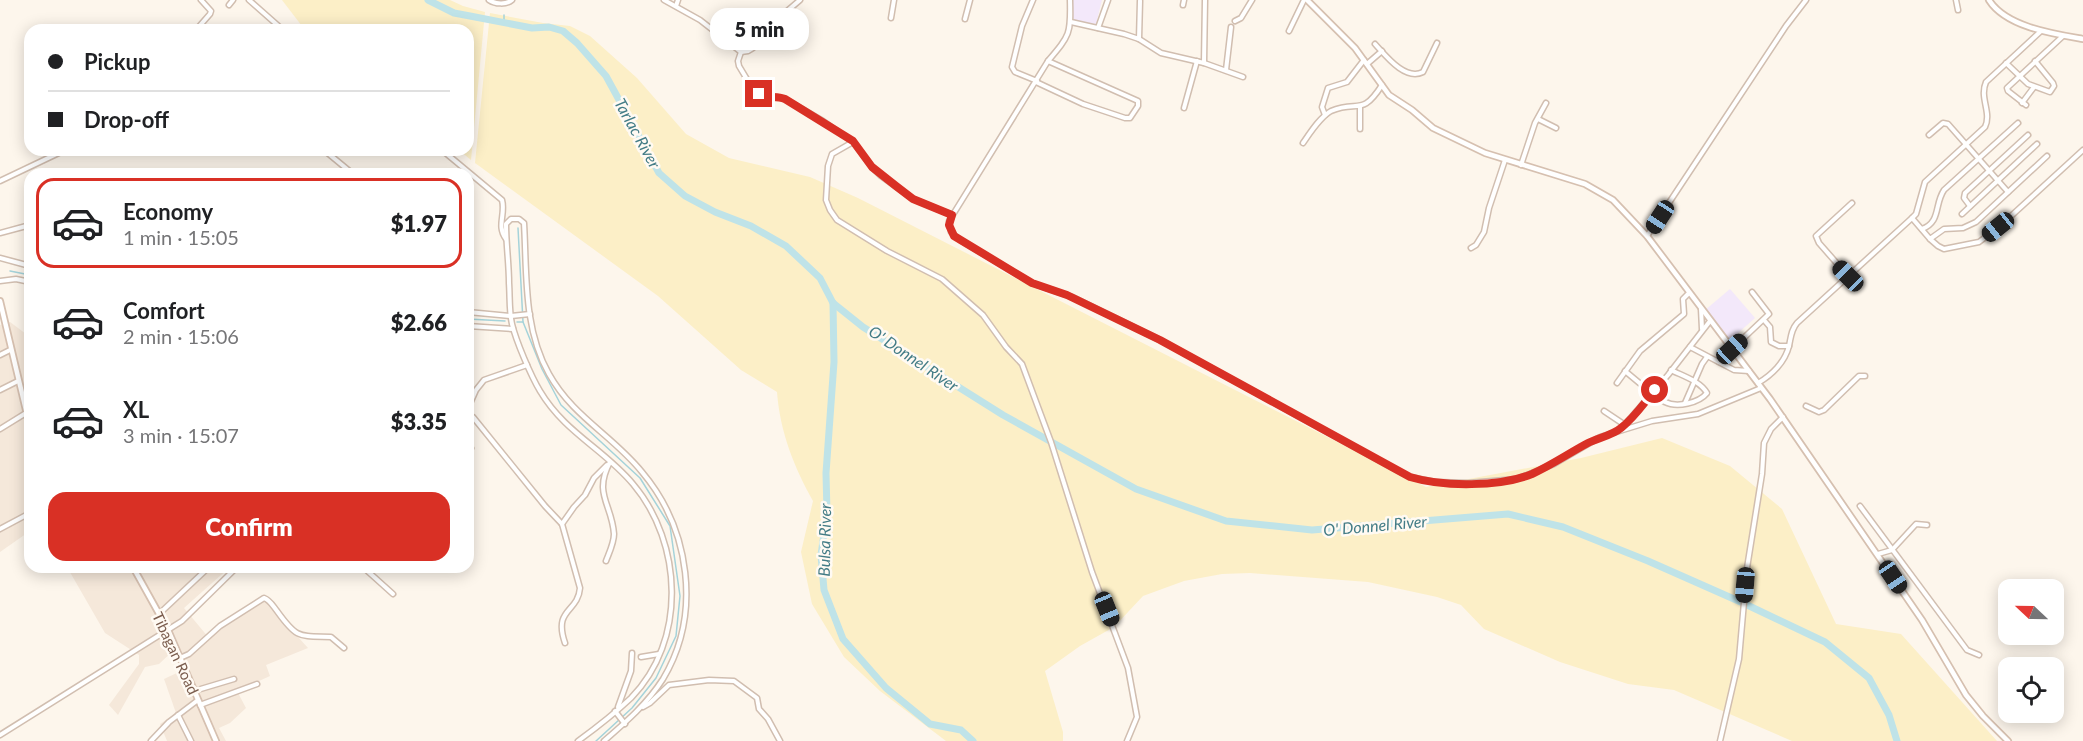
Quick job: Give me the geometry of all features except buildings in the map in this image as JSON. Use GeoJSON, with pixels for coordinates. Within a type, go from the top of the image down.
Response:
{"type":"FeatureCollection","features":[{"type":"Feature","properties":{"kind":"street"},"geometry":{"type":"LineString","coordinates":[[201,0],[209,9],[210,14],[201,24]]}},
{"type":"Feature","properties":{"kind":"street"},"geometry":{"type":"LineString","coordinates":[[229,5],[232,0]]}},
{"type":"Feature","properties":{"kind":"street"},"geometry":{"type":"LineString","coordinates":[[249,0],[276,24]]}},
{"type":"Feature","properties":{"kind":"street"},"geometry":{"type":"LineString","coordinates":[[489,0],[501,3],[512,0]]}},
{"type":"Feature","properties":{"kind":"street"},"geometry":{"type":"LineString","coordinates":[[664,0],[700,20],[741,52],[753,48],[766,29],[800,0]]}},
{"type":"Feature","properties":{"kind":"street"},"geometry":{"type":"LineString","coordinates":[[676,6],[678,0]]}},
{"type":"Feature","properties":{"kind":"street"},"geometry":{"type":"LineString","coordinates":[[891,18],[894,0]]}},
{"type":"Feature","properties":{"kind":"street"},"geometry":{"type":"LineString","coordinates":[[965,19],[970,0]]}},
{"type":"Feature","properties":{"kind":"street"},"geometry":{"type":"LineString","coordinates":[[1033,0],[1022,26],[1012,67],[1015,72],[1083,104],[1125,118],[1130,118],[1135,113],[1138,101],[1048,61]]}},
{"type":"Feature","properties":{"kind":"street"},"geometry":{"type":"LineString","coordinates":[[1070,0],[1071,22],[1068,37],[1048,61],[952,215],[949,225],[954,236],[1032,283],[1067,295],[1160,340],[1410,477],[1435,482],[1468,483],[1516,478],[1554,464],[1590,442],[1620,430],[1652,421],[1698,414],[1759,386],[1778,366],[1789,346],[1793,327],[1915,216],[1925,183],[1967,145],[1988,122],[1983,97],[1984,85],[2042,31]]}},
{"type":"Feature","properties":{"kind":"street"},"geometry":{"type":"LineString","coordinates":[[1098,28],[1108,0]]}},
{"type":"Feature","properties":{"kind":"street"},"geometry":{"type":"LineString","coordinates":[[1204,63],[1206,0]]}},
{"type":"Feature","properties":{"kind":"street"},"geometry":{"type":"LineString","coordinates":[[1235,21],[1240,18],[1252,0]]}},
{"type":"Feature","properties":{"kind":"street"},"geometry":{"type":"LineString","coordinates":[[1289,31],[1306,0],[1341,33],[1366,62],[1389,95],[1412,110],[1433,128],[1475,149],[1585,184],[1613,200],[1647,237],[1783,417],[1922,620],[1966,695],[2008,741]]}},
{"type":"Feature","properties":{"kind":"street"},"geometry":{"type":"LineString","coordinates":[[1647,237],[1786,26],[1806,0]]}},
{"type":"Feature","properties":{"kind":"street"},"geometry":{"type":"LineString","coordinates":[[1956,0],[1958,10]]}},
{"type":"Feature","properties":{"kind":"street"},"geometry":{"type":"LineString","coordinates":[[1989,0],[2005,15],[2042,31],[2083,39]]}},
{"type":"Feature","properties":{"kind":"street"},"geometry":{"type":"LineString","coordinates":[[1139,39],[1140,1]]}},
{"type":"Feature","properties":{"kind":"street"},"geometry":{"type":"LineString","coordinates":[[1071,22],[1115,31],[1139,39],[1161,53],[1204,63],[1244,77]]}},
{"type":"Feature","properties":{"kind":"street"},"geometry":{"type":"LineString","coordinates":[[1226,70],[1231,27]]}},
{"type":"Feature","properties":{"kind":"street"},"geometry":{"type":"LineString","coordinates":[[2034,87],[2024,104],[2007,88],[2063,36]]}},
{"type":"Feature","properties":{"kind":"street"},"geometry":{"type":"LineString","coordinates":[[1375,44],[1404,72],[1417,74],[1423,72],[1437,43]]}},
{"type":"Feature","properties":{"kind":"street"},"geometry":{"type":"LineString","coordinates":[[1325,115],[1322,106],[1329,88],[1347,82],[1366,62],[1382,51]]}},
{"type":"Feature","properties":{"kind":"street"},"geometry":{"type":"LineString","coordinates":[[741,52],[739,66],[751,86],[759,94],[785,99],[853,141],[880,176],[913,199],[952,215]]}},
{"type":"Feature","properties":{"kind":"street"},"geometry":{"type":"LineString","coordinates":[[1184,108],[1197,61]]}},
{"type":"Feature","properties":{"kind":"street"},"geometry":{"type":"LineString","coordinates":[[2006,63],[2034,87],[2050,92],[2054,86],[2051,78],[2035,61]]}},
{"type":"Feature","properties":{"kind":"street"},"geometry":{"type":"LineString","coordinates":[[1303,142],[1325,115],[1344,108],[1360,107],[1369,102],[1382,85]]}},
{"type":"Feature","properties":{"kind":"street"},"geometry":{"type":"LineString","coordinates":[[1521,165],[1546,103]]}},
{"type":"Feature","properties":{"kind":"street"},"geometry":{"type":"LineString","coordinates":[[1360,107],[1360,129]]}},
{"type":"Feature","properties":{"kind":"street"},"geometry":{"type":"LineString","coordinates":[[1538,119],[1556,128]]}},
{"type":"Feature","properties":{"kind":"street"},"geometry":{"type":"LineString","coordinates":[[1929,135],[1941,124],[1946,123],[2008,192]]}},
{"type":"Feature","properties":{"kind":"street"},"geometry":{"type":"LineString","coordinates":[[1922,229],[1931,225],[1936,218],[1941,193],[2018,123]]}},
{"type":"Feature","properties":{"kind":"street"},"geometry":{"type":"LineString","coordinates":[[1970,206],[1964,198],[1965,193],[2028,135]]}},
{"type":"Feature","properties":{"kind":"street"},"geometry":{"type":"LineString","coordinates":[[853,141],[830,159],[826,200],[837,220],[887,251],[942,279],[983,315],[1006,347],[1022,364],[1051,442],[1092,572],[1128,668],[1137,717],[1127,741]]}},
{"type":"Feature","properties":{"kind":"street"},"geometry":{"type":"LineString","coordinates":[[1962,214],[2037,144]]}},
{"type":"Feature","properties":{"kind":"street"},"geometry":{"type":"LineString","coordinates":[[1912,219],[1930,239],[1944,249],[1979,242],[2083,150]]}},
{"type":"Feature","properties":{"kind":"street"},"geometry":{"type":"LineString","coordinates":[[27,168],[52,156]]}},
{"type":"Feature","properties":{"kind":"street"},"geometry":{"type":"LineString","coordinates":[[331,156],[346,168]]}},
{"type":"Feature","properties":{"kind":"street"},"geometry":{"type":"LineString","coordinates":[[449,156],[464,168]]}},
{"type":"Feature","properties":{"kind":"street"},"geometry":{"type":"LineString","coordinates":[[1930,239],[1944,229],[1969,226],[2047,156]]}},
{"type":"Feature","properties":{"kind":"street"},"geometry":{"type":"LineString","coordinates":[[1471,248],[1476,245],[1484,232],[1486,217],[1505,160]]}},
{"type":"Feature","properties":{"kind":"street"},"geometry":{"type":"LineString","coordinates":[[0,181],[24,170]]}},
{"type":"Feature","properties":{"kind":"street"},"geometry":{"type":"LineString","coordinates":[[474,177],[502,200],[504,205],[500,228],[506,239]]}},
{"type":"Feature","properties":{"kind":"street"},"geometry":{"type":"LineString","coordinates":[[1848,276],[1816,238],[1827,224],[1852,203]]}},
{"type":"Feature","properties":{"kind":"street"},"geometry":{"type":"LineString","coordinates":[[578,741],[616,712],[631,697],[648,674],[667,632],[671,606],[671,572],[666,546],[644,499],[625,476],[576,435],[558,416],[540,391],[527,365],[513,329],[506,239],[508,220],[523,221],[528,314],[538,351],[561,393],[576,411],[643,473],[663,504],[680,547],[686,581],[684,629],[677,650],[663,678],[642,707],[604,741]]}},
{"type":"Feature","properties":{"kind":"street"},"geometry":{"type":"LineString","coordinates":[[0,233],[24,227]]}},
{"type":"Feature","properties":{"kind":"street"},"geometry":{"type":"LineString","coordinates":[[0,258],[24,264]]}},
{"type":"Feature","properties":{"kind":"street"},"geometry":{"type":"LineString","coordinates":[[0,281],[16,279],[24,281]]}},
{"type":"Feature","properties":{"kind":"street"},"geometry":{"type":"LineString","coordinates":[[1617,382],[1640,351],[1684,314],[1683,298],[1689,292]]}},
{"type":"Feature","properties":{"kind":"street"},"geometry":{"type":"LineString","coordinates":[[1719,362],[1724,350],[1731,348],[1769,313],[1752,292]]}},
{"type":"Feature","properties":{"kind":"street"},"geometry":{"type":"LineString","coordinates":[[0,301],[24,405]]}},
{"type":"Feature","properties":{"kind":"street"},"geometry":{"type":"LineString","coordinates":[[1701,309],[1703,324],[1701,333]]}},
{"type":"Feature","properties":{"kind":"street"},"geometry":{"type":"LineString","coordinates":[[474,313],[513,316],[528,314]]}},
{"type":"Feature","properties":{"kind":"street"},"geometry":{"type":"LineString","coordinates":[[1764,320],[1770,327],[1771,342],[1779,346],[1789,346]]}},
{"type":"Feature","properties":{"kind":"street"},"geometry":{"type":"LineString","coordinates":[[1620,430],[1653,393],[1710,321]]}},
{"type":"Feature","properties":{"kind":"street"},"geometry":{"type":"LineString","coordinates":[[474,326],[513,329]]}},
{"type":"Feature","properties":{"kind":"street"},"geometry":{"type":"LineString","coordinates":[[1690,347],[1739,372],[1749,371]]}},
{"type":"Feature","properties":{"kind":"street"},"geometry":{"type":"LineString","coordinates":[[0,355],[10,350]]}},
{"type":"Feature","properties":{"kind":"street"},"geometry":{"type":"LineString","coordinates":[[1685,403],[1702,363],[1707,357]]}},
{"type":"Feature","properties":{"kind":"street"},"geometry":{"type":"LineString","coordinates":[[474,395],[484,380],[527,365]]}},
{"type":"Feature","properties":{"kind":"street"},"geometry":{"type":"LineString","coordinates":[[1653,393],[1667,403],[1685,403],[1698,400],[1707,393],[1694,381],[1671,370]]}},
{"type":"Feature","properties":{"kind":"street"},"geometry":{"type":"LineString","coordinates":[[1625,371],[1643,386]]}},
{"type":"Feature","properties":{"kind":"street"},"geometry":{"type":"LineString","coordinates":[[1806,406],[1820,412],[1824,410],[1859,376],[1865,376]]}},
{"type":"Feature","properties":{"kind":"street"},"geometry":{"type":"LineString","coordinates":[[0,390],[18,381]]}},
{"type":"Feature","properties":{"kind":"street"},"geometry":{"type":"LineString","coordinates":[[1604,411],[1625,425]]}},
{"type":"Feature","properties":{"kind":"street"},"geometry":{"type":"LineString","coordinates":[[0,429],[24,414]]}},
{"type":"Feature","properties":{"kind":"street"},"geometry":{"type":"LineString","coordinates":[[1720,741],[1738,658],[1747,568],[1762,474],[1764,443],[1771,429],[1783,417]]}},
{"type":"Feature","properties":{"kind":"street"},"geometry":{"type":"LineString","coordinates":[[474,418],[547,509],[562,524],[580,588],[578,597],[562,621],[565,643]]}},
{"type":"Feature","properties":{"kind":"street"},"geometry":{"type":"LineString","coordinates":[[562,524],[573,507],[585,495],[594,477],[610,462]]}},
{"type":"Feature","properties":{"kind":"street"},"geometry":{"type":"LineString","coordinates":[[606,561],[614,537],[611,515],[603,495],[602,480],[610,462]]}},
{"type":"Feature","properties":{"kind":"street"},"geometry":{"type":"LineString","coordinates":[[1860,506],[1967,650],[1979,655]]}},
{"type":"Feature","properties":{"kind":"street"},"geometry":{"type":"LineString","coordinates":[[0,529],[24,516]]}},
{"type":"Feature","properties":{"kind":"street"},"geometry":{"type":"LineString","coordinates":[[1878,554],[1892,550],[1914,525],[1918,523],[1927,525]]}},
{"type":"Feature","properties":{"kind":"street","name":"Tibagan Road"},"geometry":{"type":"LineString","coordinates":[[136,573],[168,630],[216,741]]}},
{"type":"Feature","properties":{"kind":"street"},"geometry":{"type":"LineString","coordinates":[[159,614],[203,573]]}},
{"type":"Feature","properties":{"kind":"street"},"geometry":{"type":"LineString","coordinates":[[0,735],[187,617],[231,573]]}},
{"type":"Feature","properties":{"kind":"street"},"geometry":{"type":"LineString","coordinates":[[370,573],[393,594]]}},
{"type":"Feature","properties":{"kind":"street"},"geometry":{"type":"LineString","coordinates":[[180,658],[189,654],[220,626],[264,598],[269,600],[283,620],[298,633],[313,638],[331,637],[344,648]]}},
{"type":"Feature","properties":{"kind":"street"},"geometry":{"type":"LineString","coordinates":[[616,712],[631,671],[632,653]]}},
{"type":"Feature","properties":{"kind":"street"},"geometry":{"type":"LineString","coordinates":[[641,657],[659,654]]}},
{"type":"Feature","properties":{"kind":"street"},"geometry":{"type":"LineString","coordinates":[[194,691],[234,679]]}},
{"type":"Feature","properties":{"kind":"street"},"geometry":{"type":"LineString","coordinates":[[642,707],[650,703],[669,685],[709,680],[734,681],[757,698],[759,709],[768,719],[780,741]]}},
{"type":"Feature","properties":{"kind":"street"},"geometry":{"type":"LineString","coordinates":[[152,741],[177,715],[199,702],[257,684]]}},
{"type":"Feature","properties":{"kind":"street"},"geometry":{"type":"LineString","coordinates":[[616,712],[624,723]]}},
{"type":"Feature","properties":{"kind":"street"},"geometry":{"type":"LineString","coordinates":[[177,715],[191,741]]}},
{"type":"Feature","properties":{"kind":"shaded area"},"geometry":{"type":"Polygon","coordinates":[[[1071,0],[1102,0],[1096,24],[1072,21],[1071,0]]]}},
{"type":"Feature","properties":{"kind":"shaded area"},"geometry":{"type":"Polygon","coordinates":[[[1730,289],[1755,318],[1728,342],[1704,311],[1730,289]]]}},
{"type":"Feature","properties":{"kind":"shaded area"},"geometry":{"type":"Polygon","coordinates":[[[10,322],[24,332],[24,535],[0,552],[0,325],[10,322]]]}},
{"type":"Feature","properties":{"kind":"shaded area"},"geometry":{"type":"Polygon","coordinates":[[[70,573],[223,573],[184,608],[209,638],[262,597],[308,648],[266,665],[270,676],[237,691],[246,708],[230,723],[219,728],[226,741],[167,741],[160,724],[176,713],[164,679],[181,671],[174,650],[159,664],[145,667],[118,715],[109,705],[139,664],[139,655],[105,633],[70,573]]]}},
{"type":"Feature","properties":{"kind":"sand"},"geometry":{"type":"Polygon","coordinates":[[[282,0],[450,0],[485,12],[474,128],[474,24],[300,24],[282,0]]]}},
{"type":"Feature","properties":{"kind":"sand"},"geometry":{"type":"Polygon","coordinates":[[[490,13],[570,26],[590,36],[637,78],[686,134],[729,158],[810,177],[858,198],[1426,487],[1581,458],[1662,438],[1730,466],[1782,509],[1836,624],[1901,634],[1997,741],[1792,741],[1674,690],[1628,684],[1560,662],[1484,629],[1461,605],[1437,597],[1368,582],[1250,573],[1222,574],[1184,581],[1143,596],[1114,627],[1080,646],[1045,671],[1063,732],[1063,741],[946,741],[880,691],[844,657],[812,604],[801,552],[813,501],[789,449],[781,421],[777,392],[741,370],[658,296],[475,163],[490,13]]]}},
{"type":"Feature","properties":{"kind":"waterway","name":"O' Donnel River"},"geometry":{"type":"LineString","coordinates":[[428,0],[454,13],[532,28],[549,27],[563,31],[577,43],[606,76],[659,173],[685,196],[715,212],[751,226],[786,246],[820,278],[833,303],[863,327],[1003,415],[1136,489],[1226,521],[1312,530],[1508,514],[1563,527],[1648,561],[1825,642],[1869,678],[1889,715],[1897,741]]}},
{"type":"Feature","properties":{"kind":"waterway"},"geometry":{"type":"LineString","coordinates":[[504,15],[504,22]]}},
{"type":"Feature","properties":{"kind":"waterway"},"geometry":{"type":"LineString","coordinates":[[518,228],[523,322],[542,369],[561,405],[640,478],[670,526],[680,596],[676,636],[656,678],[632,708],[596,741]]}},
{"type":"Feature","properties":{"kind":"waterway"},"geometry":{"type":"LineString","coordinates":[[10,271],[24,274]]}},
{"type":"Feature","properties":{"kind":"waterway","name":"Bulsa River"},"geometry":{"type":"LineString","coordinates":[[833,303],[834,362],[826,473],[827,513],[821,555],[824,590],[843,639],[886,688],[930,724],[961,730],[973,741]]}},
{"type":"Feature","properties":{"kind":"waterway"},"geometry":{"type":"LineString","coordinates":[[474,319],[505,321]]}},
{"type":"Feature","properties":{"kind":"waterway"},"geometry":{"type":"LineString","coordinates":[[517,322],[523,322]]}},
{"type":"Feature","properties":{"kind":"route"},"geometry":{"type":"LineString","coordinates":[[759,94],[785,99],[850,139],[880,176],[913,199],[952,215],[949,229],[954,236],[970,247],[1032,283],[1067,295],[1160,340],[1336,438],[1419,480],[1468,483],[1504,481],[1530,475],[1600,437],[1620,430],[1655,390]]}},
{"type":"Feature","properties":{"kind":"water label","name":"Tarlac River"},"geometry":{"type":"Point","coordinates":[638,133]}}]}
